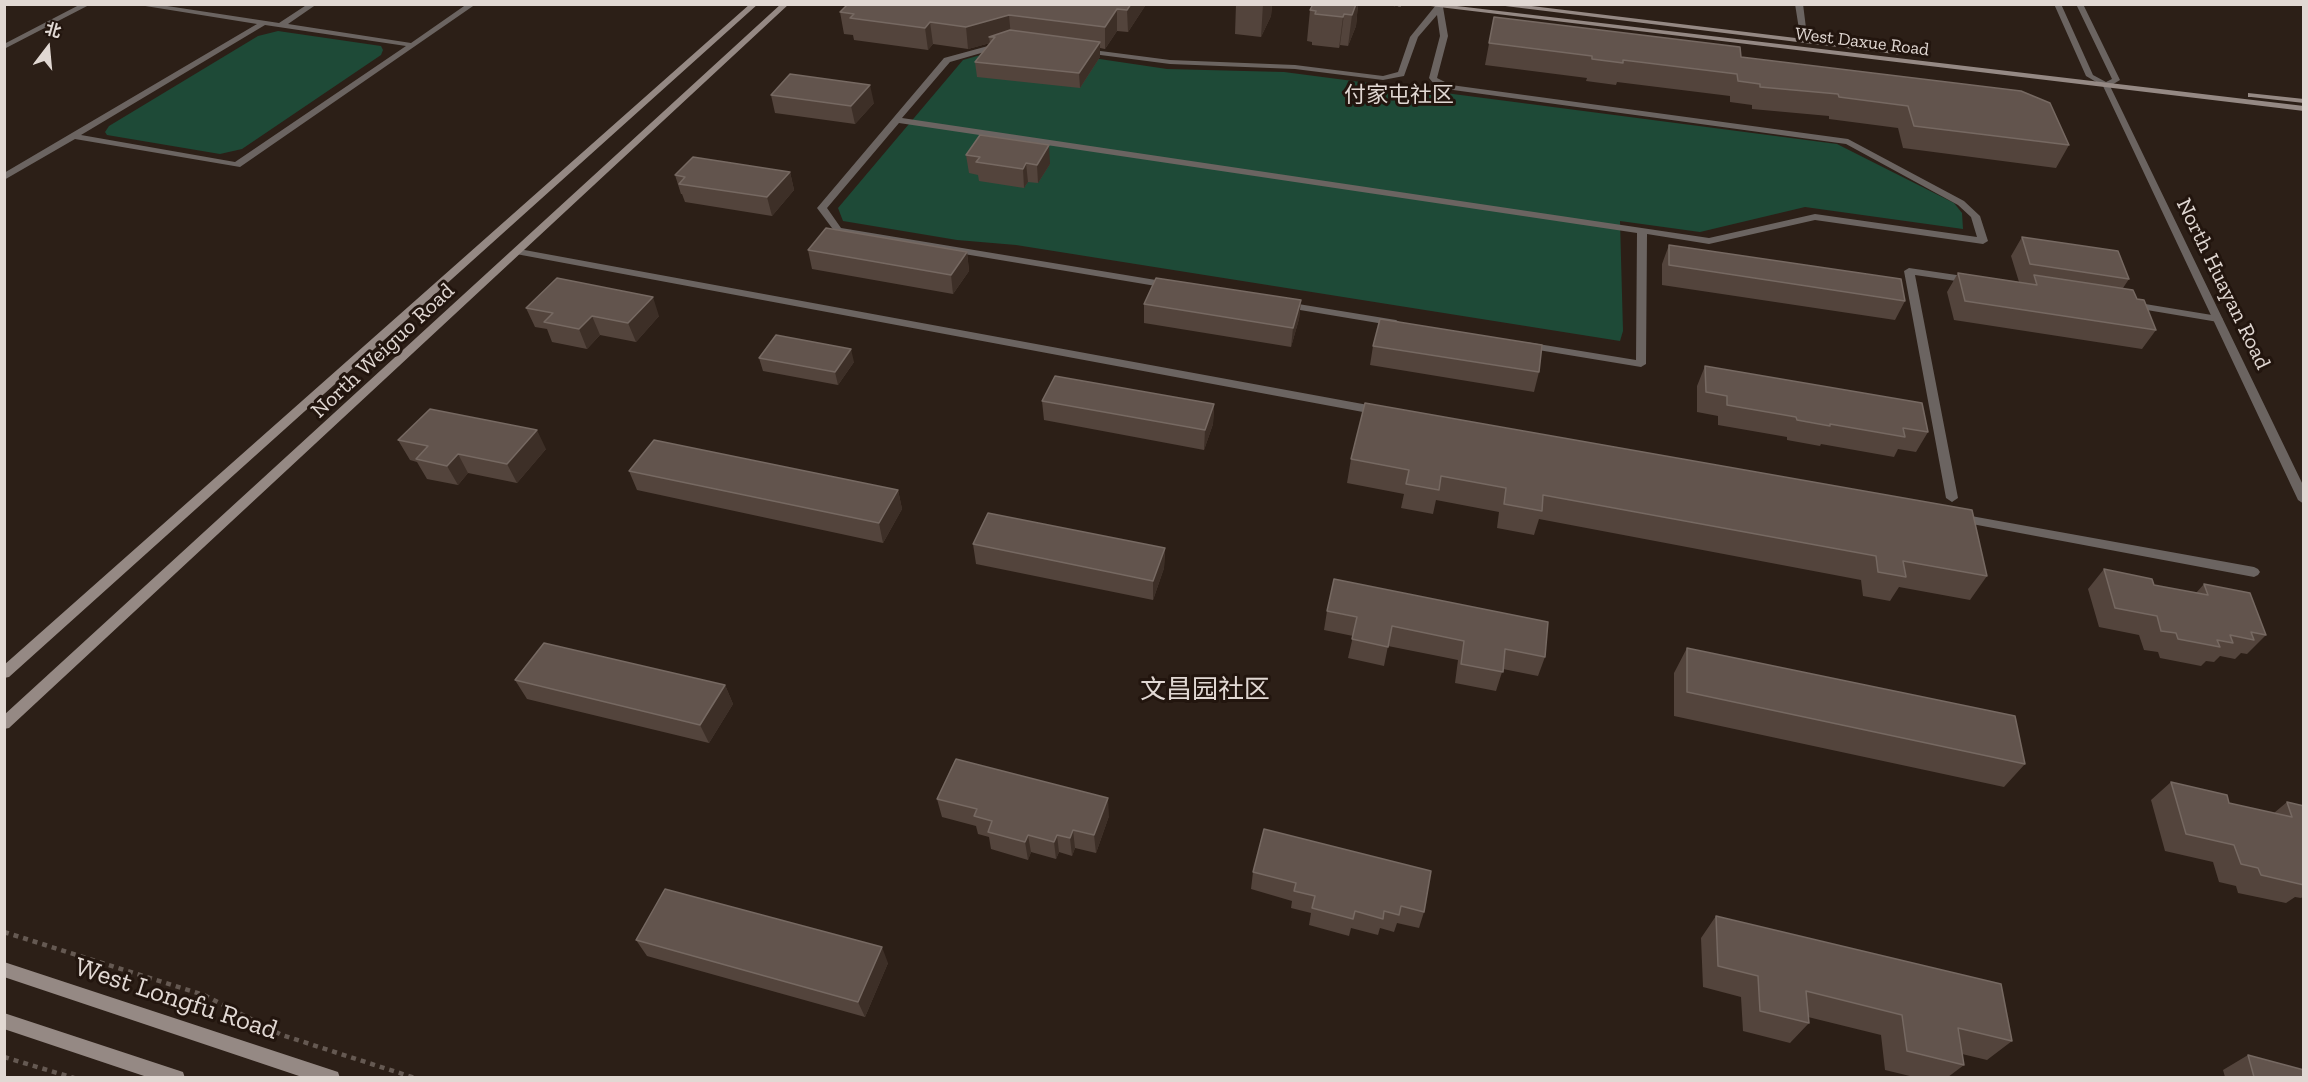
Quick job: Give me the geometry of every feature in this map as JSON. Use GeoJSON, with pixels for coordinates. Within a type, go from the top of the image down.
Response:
{"type":"FeatureCollection","features":[{"type":"Feature","properties":{"kind":"main road","name":"North Weiguo Road"},"geometry":{"type":"LineString","coordinates":[[4,673],[754,4]]}},
{"type":"Feature","properties":{"kind":"main road","name":"North Weiguo Road"},"geometry":{"type":"LineString","coordinates":[[4,724],[786,4]]}},
{"type":"Feature","properties":{"kind":"main road","name":"West Daxue Road"},"geometry":{"type":"LineString","coordinates":[[1417,4],[2304,109]]}},
{"type":"Feature","properties":{"kind":"main road","name":"West Daxue Road"},"geometry":{"type":"LineString","coordinates":[[1492,4],[2304,101]]}},
{"type":"Feature","properties":{"kind":"main road","name":"West Longfu Road"},"geometry":{"type":"LineString","coordinates":[[4,969],[332,1077]]}},
{"type":"Feature","properties":{"kind":"main road"},"geometry":{"type":"LineString","coordinates":[[4,1021],[177,1077]]}},
{"type":"Feature","properties":{"kind":"street"},"geometry":{"type":"LineString","coordinates":[[4,47],[88,4]]}},
{"type":"Feature","properties":{"kind":"street"},"geometry":{"type":"LineString","coordinates":[[136,4],[412,45]]}},
{"type":"Feature","properties":{"kind":"street"},"geometry":{"type":"LineString","coordinates":[[280,26],[314,4]]}},
{"type":"Feature","properties":{"kind":"street"},"geometry":{"type":"LineString","coordinates":[[74,136],[237,165],[473,4]]}},
{"type":"Feature","properties":{"kind":"street"},"geometry":{"type":"LineString","coordinates":[[1799,4],[1806,42]]}},
{"type":"Feature","properties":{"kind":"street"},"geometry":{"type":"LineString","coordinates":[[2057,4],[2090,76],[2106,86],[2116,80],[2079,4]]}},
{"type":"Feature","properties":{"kind":"street"},"geometry":{"type":"LineString","coordinates":[[1079,50],[1170,62],[1295,67],[1383,78],[1396,77],[1401,74],[1414,37],[1439,7]]}},
{"type":"Feature","properties":{"kind":"street"},"geometry":{"type":"LineString","coordinates":[[898,120],[1709,241],[1815,217],[1983,241],[1975,216],[1961,203],[1848,142],[1449,87],[1437,82],[1434,78],[1444,36],[1439,7]]}},
{"type":"Feature","properties":{"kind":"street"},"geometry":{"type":"LineString","coordinates":[[4,177],[264,23]]}},
{"type":"Feature","properties":{"kind":"street"},"geometry":{"type":"LineString","coordinates":[[1011,41],[946,60],[822,208],[837,230],[1180,287]]}},
{"type":"Feature","properties":{"kind":"street","name":"North Huayan Road"},"geometry":{"type":"LineString","coordinates":[[2106,86],[2304,500]]}},
{"type":"Feature","properties":{"kind":"street"},"geometry":{"type":"LineString","coordinates":[[1511,342],[1641,364],[1642,232]]}},
{"type":"Feature","properties":{"kind":"street"},"geometry":{"type":"LineString","coordinates":[[519,252],[1386,412]]}},
{"type":"Feature","properties":{"kind":"street"},"geometry":{"type":"LineString","coordinates":[[1952,498],[1910,271],[1981,282]]}},
{"type":"Feature","properties":{"kind":"street"},"geometry":{"type":"LineString","coordinates":[[1275,303],[1405,325]]}},
{"type":"Feature","properties":{"kind":"street"},"geometry":{"type":"LineString","coordinates":[[2123,304],[2218,318]]}},
{"type":"Feature","properties":{"kind":"street"},"geometry":{"type":"LineString","coordinates":[[1949,516],[2254,572]]}},
{"type":"Feature","properties":{"kind":"path"},"geometry":{"type":"LineString","coordinates":[[4,932],[204,995],[282,1035],[415,1077]]}},
{"type":"Feature","properties":{"kind":"path"},"geometry":{"type":"LineString","coordinates":[[4,1057],[74,1077]]}},
{"type":"Feature","properties":{"kind":"green space"},"geometry":{"type":"Polygon","coordinates":[[[278,31],[381,46],[383,50],[381,55],[242,149],[220,154],[107,135],[105,132],[109,126],[258,36],[278,31]]]}},
{"type":"Feature","properties":{"kind":"green space"},"geometry":{"type":"Polygon","coordinates":[[[1012,46],[1167,69],[1284,72],[1837,144],[1954,203],[1962,213],[1963,229],[1805,207],[1700,232],[1620,221],[1623,331],[1620,341],[1016,245],[957,240],[843,221],[838,208],[963,60],[1012,46]]]}},
{"type":"Feature","properties":{"kind":"building"},"geometry":{"type":"Polygon","coordinates":[[[848,4],[1131,4],[1127,10],[1117,9],[1105,27],[1009,15],[966,27],[930,22],[925,28],[850,18],[854,14],[840,12],[848,4]]]}},
{"type":"Feature","properties":{"kind":"building"},"geometry":{"type":"Polygon","coordinates":[[[1313,4],[1356,4],[1352,15],[1344,14],[1343,17],[1315,14],[1316,11],[1310,10],[1313,4]]]}},
{"type":"Feature","properties":{"kind":"building"},"geometry":{"type":"Polygon","coordinates":[[[1494,17],[1740,47],[1741,57],[2021,91],[2050,103],[2069,145],[1914,126],[1908,106],[1839,97],[1838,94],[1760,87],[1760,84],[1738,81],[1737,74],[1623,60],[1623,63],[1592,59],[1592,56],[1489,43],[1494,17]]]}},
{"type":"Feature","properties":{"kind":"building"},"geometry":{"type":"Polygon","coordinates":[[[1010,30],[1100,42],[1079,73],[975,62],[995,37],[989,37],[1010,30]]]}},
{"type":"Feature","properties":{"kind":"building"},"geometry":{"type":"Polygon","coordinates":[[[790,74],[870,85],[851,106],[771,95],[790,74]]]}},
{"type":"Feature","properties":{"kind":"building"},"geometry":{"type":"Polygon","coordinates":[[[980,135],[1049,145],[1037,165],[1026,163],[1023,169],[976,162],[980,157],[966,155],[980,135]]]}},
{"type":"Feature","properties":{"kind":"building"},"geometry":{"type":"Polygon","coordinates":[[[693,157],[790,172],[767,197],[679,184],[685,177],[675,175],[693,157]]]}},
{"type":"Feature","properties":{"kind":"building"},"geometry":{"type":"Polygon","coordinates":[[[826,228],[967,252],[951,275],[808,250],[826,228]]]}},
{"type":"Feature","properties":{"kind":"building"},"geometry":{"type":"Polygon","coordinates":[[[2022,237],[2118,251],[2129,279],[2030,264],[2022,237]]]}},
{"type":"Feature","properties":{"kind":"building"},"geometry":{"type":"Polygon","coordinates":[[[1669,245],[1901,279],[1905,301],[1669,265],[1669,245]]]}},
{"type":"Feature","properties":{"kind":"building"},"geometry":{"type":"Polygon","coordinates":[[[1958,273],[2037,285],[2034,275],[2133,290],[2137,299],[2144,300],[2156,330],[1965,301],[1958,273]]]}},
{"type":"Feature","properties":{"kind":"building"},"geometry":{"type":"Polygon","coordinates":[[[557,278],[653,297],[628,323],[592,316],[579,329],[544,322],[553,313],[526,308],[557,278]]]}},
{"type":"Feature","properties":{"kind":"building"},"geometry":{"type":"Polygon","coordinates":[[[1156,278],[1301,300],[1293,328],[1144,304],[1156,278]]]}},
{"type":"Feature","properties":{"kind":"building"},"geometry":{"type":"Polygon","coordinates":[[[1380,319],[1542,345],[1539,372],[1373,346],[1380,319]]]}},
{"type":"Feature","properties":{"kind":"building"},"geometry":{"type":"Polygon","coordinates":[[[776,335],[851,349],[835,372],[759,358],[776,335]]]}},
{"type":"Feature","properties":{"kind":"building"},"geometry":{"type":"Polygon","coordinates":[[[1705,366],[1922,403],[1928,432],[1903,428],[1905,437],[1830,424],[1830,426],[1797,420],[1796,417],[1727,405],[1727,396],[1706,392],[1705,366]]]}},
{"type":"Feature","properties":{"kind":"building"},"geometry":{"type":"Polygon","coordinates":[[[1055,376],[1214,404],[1205,430],[1042,401],[1055,376]]]}},
{"type":"Feature","properties":{"kind":"building"},"geometry":{"type":"Polygon","coordinates":[[[1365,403],[1972,510],[1987,576],[1903,561],[1906,577],[1878,572],[1876,556],[1543,495],[1542,511],[1504,504],[1506,488],[1441,476],[1439,490],[1406,484],[1409,470],[1351,459],[1365,403]]]}},
{"type":"Feature","properties":{"kind":"building"},"geometry":{"type":"Polygon","coordinates":[[[430,409],[537,430],[507,464],[458,454],[447,466],[416,459],[428,446],[398,440],[430,409]]]}},
{"type":"Feature","properties":{"kind":"building"},"geometry":{"type":"Polygon","coordinates":[[[654,440],[898,490],[879,523],[629,471],[654,440]]]}},
{"type":"Feature","properties":{"kind":"building"},"geometry":{"type":"Polygon","coordinates":[[[988,513],[1165,548],[1153,581],[973,544],[988,513]]]}},
{"type":"Feature","properties":{"kind":"building"},"geometry":{"type":"Polygon","coordinates":[[[2104,569],[2152,579],[2154,585],[2208,595],[2204,584],[2250,593],[2266,635],[2251,632],[2254,640],[2230,635],[2233,643],[2217,640],[2220,647],[2178,639],[2176,633],[2161,631],[2157,616],[2115,608],[2104,569]]]}},
{"type":"Feature","properties":{"kind":"building"},"geometry":{"type":"Polygon","coordinates":[[[1334,579],[1548,622],[1545,657],[1505,649],[1503,672],[1461,664],[1464,641],[1392,626],[1388,647],[1352,639],[1357,617],[1327,611],[1334,579]]]}},
{"type":"Feature","properties":{"kind":"building"},"geometry":{"type":"Polygon","coordinates":[[[544,643],[725,685],[700,725],[515,680],[544,643]]]}},
{"type":"Feature","properties":{"kind":"building"},"geometry":{"type":"Polygon","coordinates":[[[1687,648],[2015,716],[2025,764],[1687,692],[1687,648]]]}},
{"type":"Feature","properties":{"kind":"building"},"geometry":{"type":"Polygon","coordinates":[[[956,759],[1108,798],[1094,835],[1073,830],[1070,838],[1057,835],[1054,842],[1028,835],[1025,842],[988,832],[992,821],[974,816],[977,809],[937,799],[956,759]]]}},
{"type":"Feature","properties":{"kind":"building"},"geometry":{"type":"Polygon","coordinates":[[[2171,782],[2227,795],[2229,803],[2292,817],[2287,802],[2304,806],[2304,885],[2261,875],[2258,868],[2241,864],[2234,845],[2186,834],[2171,782]]]}},
{"type":"Feature","properties":{"kind":"building"},"geometry":{"type":"Polygon","coordinates":[[[1264,829],[1431,871],[1424,912],[1401,906],[1399,915],[1384,911],[1383,919],[1355,911],[1353,919],[1312,908],[1315,896],[1294,891],[1296,883],[1253,872],[1264,829]]]}},
{"type":"Feature","properties":{"kind":"building"},"geometry":{"type":"Polygon","coordinates":[[[665,889],[882,947],[858,1002],[636,940],[665,889]]]}},
{"type":"Feature","properties":{"kind":"building"},"geometry":{"type":"Polygon","coordinates":[[[1716,916],[2001,984],[2012,1041],[1958,1028],[1964,1065],[1907,1051],[1902,1015],[1806,991],[1809,1023],[1760,1011],[1758,976],[1718,966],[1716,916]]]}},
{"type":"Feature","properties":{"kind":"building"},"geometry":{"type":"Polygon","coordinates":[[[2248,1055],[2304,1070],[2304,1077],[2254,1077],[2248,1055]]]}},
{"type":"Feature","properties":{"kind":"district","name":"付家屯社区"},"geometry":{"type":"Point","coordinates":[1399,96]}},
{"type":"Feature","properties":{"kind":"district","name":"文昌园社区"},"geometry":{"type":"Point","coordinates":[1205,691]}}]}
